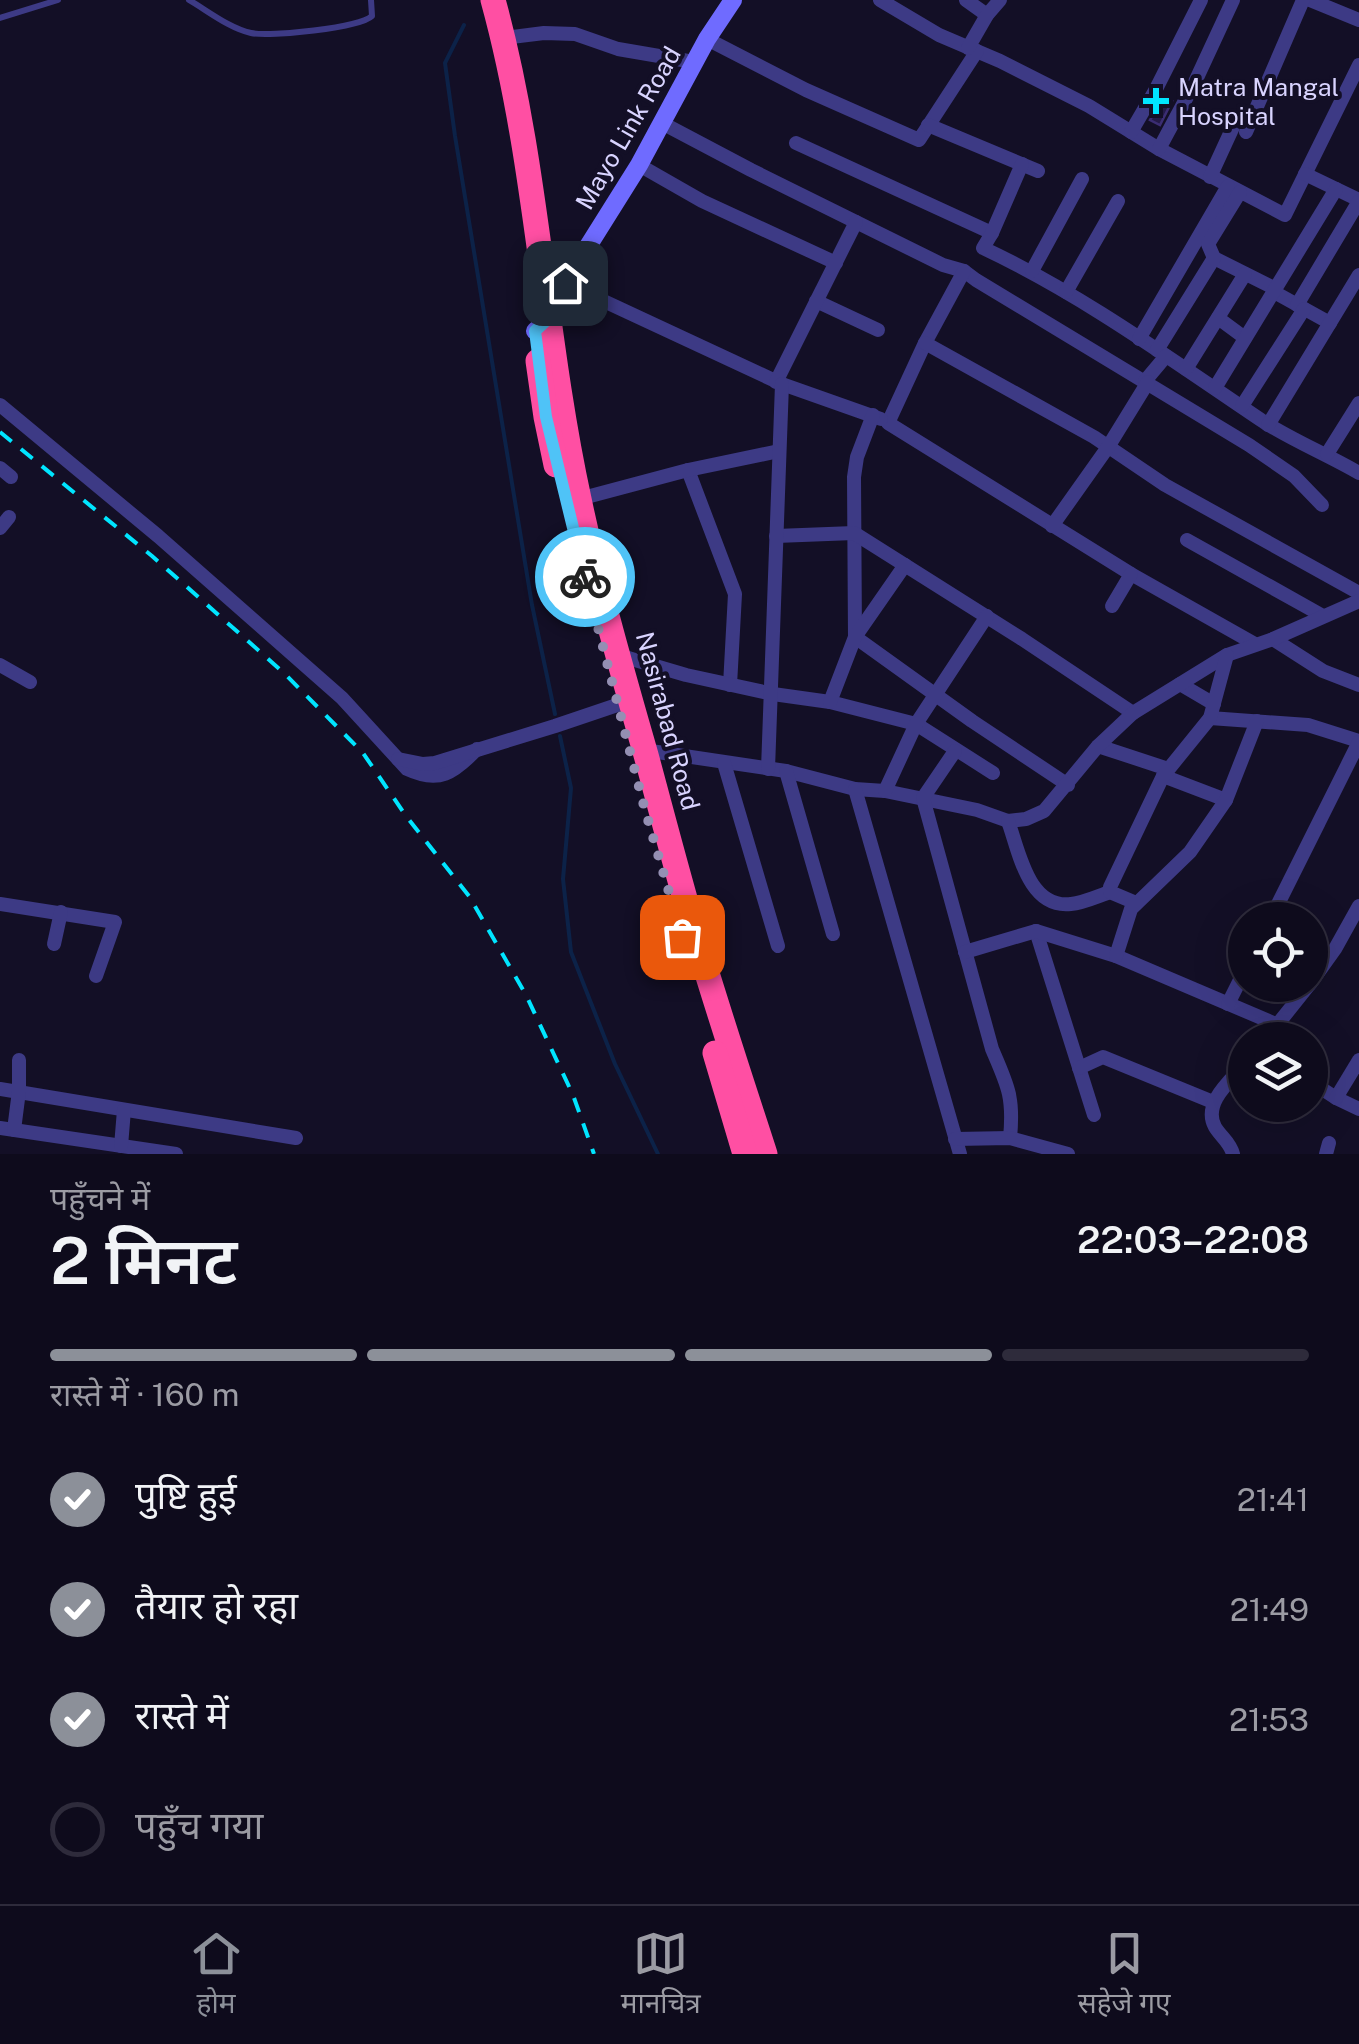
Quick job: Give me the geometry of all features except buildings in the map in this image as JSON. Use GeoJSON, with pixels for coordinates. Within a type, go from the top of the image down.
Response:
{"type":"FeatureCollection","features":[{"type":"Feature","properties":{"kind":"highway","name":"Nasirabad Road"},"geometry":{"type":"LineString","coordinates":[[482,0],[542,324],[579,499],[618,655],[644,806],[745,1154]]}},
{"type":"Feature","properties":{"kind":"highway","name":"Nasirabad Road"},"geometry":{"type":"LineString","coordinates":[[493,0],[504,38],[538,230],[546,417],[559,476],[624,702],[644,750],[695,932],[765,1154]]}},
{"type":"Feature","properties":{"kind":"street","name":"Mayo Link Road"},"geometry":{"type":"LineString","coordinates":[[542,324],[733,0]]}},
{"type":"Feature","properties":{"kind":"street"},"geometry":{"type":"LineString","coordinates":[[880,0],[939,36],[1090,106],[1159,149],[1284,215],[1359,66]]}},
{"type":"Feature","properties":{"kind":"street"},"geometry":{"type":"LineString","coordinates":[[966,0],[986,16]]}},
{"type":"Feature","properties":{"kind":"street"},"geometry":{"type":"LineString","coordinates":[[707,39],[806,90],[919,140],[972,49],[986,16],[1000,0]]}},
{"type":"Feature","properties":{"kind":"street"},"geometry":{"type":"LineString","coordinates":[[1131,132],[1201,0]]}},
{"type":"Feature","properties":{"kind":"street"},"geometry":{"type":"LineString","coordinates":[[1159,149],[1232,0]]}},
{"type":"Feature","properties":{"kind":"street"},"geometry":{"type":"LineString","coordinates":[[1210,176],[1239,130],[1302,0]]}},
{"type":"Feature","properties":{"kind":"street"},"geometry":{"type":"LineString","coordinates":[[1310,0],[1359,20]]}},
{"type":"Feature","properties":{"kind":"street"},"geometry":{"type":"LineString","coordinates":[[504,38],[575,34],[618,49],[694,62]]}},
{"type":"Feature","properties":{"kind":"street"},"geometry":{"type":"LineString","coordinates":[[662,122],[970,276],[1249,445],[1294,476],[1322,505]]}},
{"type":"Feature","properties":{"kind":"street"},"geometry":{"type":"LineString","coordinates":[[928,126],[1038,171]]}},
{"type":"Feature","properties":{"kind":"street"},"geometry":{"type":"LineString","coordinates":[[796,142],[992,233]]}},
{"type":"Feature","properties":{"kind":"street"},"geometry":{"type":"LineString","coordinates":[[639,164],[702,201],[836,263]]}},
{"type":"Feature","properties":{"kind":"street"},"geometry":{"type":"LineString","coordinates":[[888,423],[925,344],[970,276],[1022,164]]}},
{"type":"Feature","properties":{"kind":"street"},"geometry":{"type":"LineString","coordinates":[[1242,406],[1359,201],[1305,174]]}},
{"type":"Feature","properties":{"kind":"street"},"geometry":{"type":"LineString","coordinates":[[1032,271],[1082,179]]}},
{"type":"Feature","properties":{"kind":"street"},"geometry":{"type":"LineString","coordinates":[[1215,388],[1336,189]]}},
{"type":"Feature","properties":{"kind":"street"},"geometry":{"type":"LineString","coordinates":[[1234,190],[1208,244],[1214,258],[1330,323]]}},
{"type":"Feature","properties":{"kind":"street"},"geometry":{"type":"LineString","coordinates":[[1139,339],[1234,190]]}},
{"type":"Feature","properties":{"kind":"street"},"geometry":{"type":"LineString","coordinates":[[1066,292],[1118,201]]}},
{"type":"Feature","properties":{"kind":"street"},"geometry":{"type":"LineString","coordinates":[[768,769],[779,383],[856,222]]}},
{"type":"Feature","properties":{"kind":"street"},"geometry":{"type":"LineString","coordinates":[[983,248],[1066,292],[1268,425],[1359,472]]}},
{"type":"Feature","properties":{"kind":"street"},"geometry":{"type":"LineString","coordinates":[[1052,526],[1108,447],[1214,258]]}},
{"type":"Feature","properties":{"kind":"street"},"geometry":{"type":"LineString","coordinates":[[1186,369],[1245,274]]}},
{"type":"Feature","properties":{"kind":"street"},"geometry":{"type":"LineString","coordinates":[[1268,425],[1359,275]]}},
{"type":"Feature","properties":{"kind":"street"},"geometry":{"type":"LineString","coordinates":[[565,283],[779,383],[888,423],[1131,574],[1254,644]]}},
{"type":"Feature","properties":{"kind":"street"},"geometry":{"type":"LineString","coordinates":[[816,301],[878,330]]}},
{"type":"Feature","properties":{"kind":"street"},"geometry":{"type":"LineString","coordinates":[[1218,318],[1246,338]]}},
{"type":"Feature","properties":{"kind":"street"},"geometry":{"type":"LineString","coordinates":[[925,344],[1108,447],[1165,486],[1359,593]]}},
{"type":"Feature","properties":{"kind":"street"},"geometry":{"type":"LineString","coordinates":[[1326,454],[1359,403]]}},
{"type":"Feature","properties":{"kind":"street"},"geometry":{"type":"LineString","coordinates":[[0,404],[342,698],[407,769],[430,777],[453,772],[477,749],[624,702]]}},
{"type":"Feature","properties":{"kind":"street"},"geometry":{"type":"LineString","coordinates":[[854,638],[856,457],[872,415]]}},
{"type":"Feature","properties":{"kind":"street"},"geometry":{"type":"LineString","coordinates":[[579,499],[780,450]]}},
{"type":"Feature","properties":{"kind":"street"},"geometry":{"type":"LineString","coordinates":[[688,470],[735,594],[730,685]]}},
{"type":"Feature","properties":{"kind":"street"},"geometry":{"type":"LineString","coordinates":[[776,536],[854,533],[1133,713]]}},
{"type":"Feature","properties":{"kind":"street"},"geometry":{"type":"LineString","coordinates":[[1186,540],[1323,616]]}},
{"type":"Feature","properties":{"kind":"street"},"geometry":{"type":"LineString","coordinates":[[830,702],[854,638],[905,565]]}},
{"type":"Feature","properties":{"kind":"street"},"geometry":{"type":"LineString","coordinates":[[1112,606],[1131,574]]}},
{"type":"Feature","properties":{"kind":"street"},"geometry":{"type":"LineString","coordinates":[[644,750],[786,771],[855,789],[977,810],[1008,821],[1026,819],[1044,811],[1098,746],[1133,713],[1227,655],[1359,601]]}},
{"type":"Feature","properties":{"kind":"street"},"geometry":{"type":"LineString","coordinates":[[884,791],[916,724],[987,616]]}},
{"type":"Feature","properties":{"kind":"street"},"geometry":{"type":"LineString","coordinates":[[854,638],[1068,784]]}},
{"type":"Feature","properties":{"kind":"street"},"geometry":{"type":"LineString","coordinates":[[1273,639],[1323,670],[1359,684]]}},
{"type":"Feature","properties":{"kind":"street"},"geometry":{"type":"LineString","coordinates":[[618,655],[730,685],[830,702],[916,724],[992,773]]}},
{"type":"Feature","properties":{"kind":"street"},"geometry":{"type":"LineString","coordinates":[[1110,892],[1165,773],[1212,711],[1227,655]]}},
{"type":"Feature","properties":{"kind":"street"},"geometry":{"type":"LineString","coordinates":[[0,665],[30,682]]}},
{"type":"Feature","properties":{"kind":"street"},"geometry":{"type":"LineString","coordinates":[[1180,684],[1212,711],[1257,721],[1308,725],[1359,742],[1279,902]]}},
{"type":"Feature","properties":{"kind":"street"},"geometry":{"type":"LineString","coordinates":[[1116,956],[1136,903],[1190,852],[1226,800],[1257,721]]}},
{"type":"Feature","properties":{"kind":"street"},"geometry":{"type":"LineString","coordinates":[[1098,746],[1226,800]]}},
{"type":"Feature","properties":{"kind":"street"},"geometry":{"type":"LineString","coordinates":[[955,750],[923,798],[992,1050],[1010,1095],[1010,1138]]}},
{"type":"Feature","properties":{"kind":"street"},"geometry":{"type":"LineString","coordinates":[[724,763],[778,946]]}},
{"type":"Feature","properties":{"kind":"street"},"geometry":{"type":"LineString","coordinates":[[786,771],[833,934]]}},
{"type":"Feature","properties":{"kind":"street"},"geometry":{"type":"LineString","coordinates":[[855,789],[958,1146],[1010,1138],[1068,1154]]}},
{"type":"Feature","properties":{"kind":"street"},"geometry":{"type":"LineString","coordinates":[[1008,821],[1035,890],[1047,900],[1074,904],[1110,892],[1136,903]]}},
{"type":"Feature","properties":{"kind":"street"},"geometry":{"type":"LineString","coordinates":[[0,904],[116,922],[96,976]]}},
{"type":"Feature","properties":{"kind":"street"},"geometry":{"type":"LineString","coordinates":[[1328,959],[1359,906]]}},
{"type":"Feature","properties":{"kind":"street"},"geometry":{"type":"LineString","coordinates":[[54,944],[61,912]]}},
{"type":"Feature","properties":{"kind":"street"},"geometry":{"type":"LineString","coordinates":[[965,952],[1036,931],[1116,956],[1273,1022]]}},
{"type":"Feature","properties":{"kind":"street"},"geometry":{"type":"LineString","coordinates":[[1036,931],[1094,1114]]}},
{"type":"Feature","properties":{"kind":"street"},"geometry":{"type":"LineString","coordinates":[[1280,1022],[1296,1002]]}},
{"type":"Feature","properties":{"kind":"street"},"geometry":{"type":"LineString","coordinates":[[1079,1068],[1103,1058],[1214,1102]]}},
{"type":"Feature","properties":{"kind":"street"},"geometry":{"type":"LineString","coordinates":[[18,1060],[18,1091],[7,1129],[176,1154]]}},
{"type":"Feature","properties":{"kind":"street"},"geometry":{"type":"LineString","coordinates":[[1336,1098],[1359,1060]]}},
{"type":"Feature","properties":{"kind":"street"},"geometry":{"type":"LineString","coordinates":[[1228,1085],[1214,1102],[1212,1121],[1233,1154]]}},
{"type":"Feature","properties":{"kind":"street"},"geometry":{"type":"LineString","coordinates":[[0,1089],[296,1138]]}},
{"type":"Feature","properties":{"kind":"street"},"geometry":{"type":"LineString","coordinates":[[1328,1093],[1359,1109]]}},
{"type":"Feature","properties":{"kind":"street"},"geometry":{"type":"LineString","coordinates":[[121,1146],[124,1110]]}},
{"type":"Feature","properties":{"kind":"lane"},"geometry":{"type":"LineString","coordinates":[[0,18],[58,0]]}},
{"type":"Feature","properties":{"kind":"lane"},"geometry":{"type":"LineString","coordinates":[[189,0],[237,29],[253,34],[368,20],[372,16],[371,0]]}},
{"type":"Feature","properties":{"kind":"waterway"},"geometry":{"type":"LineString","coordinates":[[464,25],[445,63],[532,605],[555,714]]}},
{"type":"Feature","properties":{"kind":"waterway"},"geometry":{"type":"LineString","coordinates":[[560,736],[571,788],[563,879],[571,952],[615,1064],[658,1154]]}},
{"type":"Feature","properties":{"kind":"railway"},"geometry":{"type":"LineString","coordinates":[[0,432],[152,556],[284,673],[363,753],[469,896],[526,995],[573,1095],[594,1154]]}},
{"type":"Feature","properties":{"kind":"way so far"},"geometry":{"type":"LineString","coordinates":[[585,577],[682,937]]}},
{"type":"Feature","properties":{"kind":"place","name":"Matra Mangal Hospital"},"geometry":{"type":"Point","coordinates":[1156,101]}},
{"type":"Feature","properties":{"kind":"route"},"geometry":{"type":"LineString","coordinates":[[565,283],[549,318],[535,331],[546,417],[585,577]]}}]}
